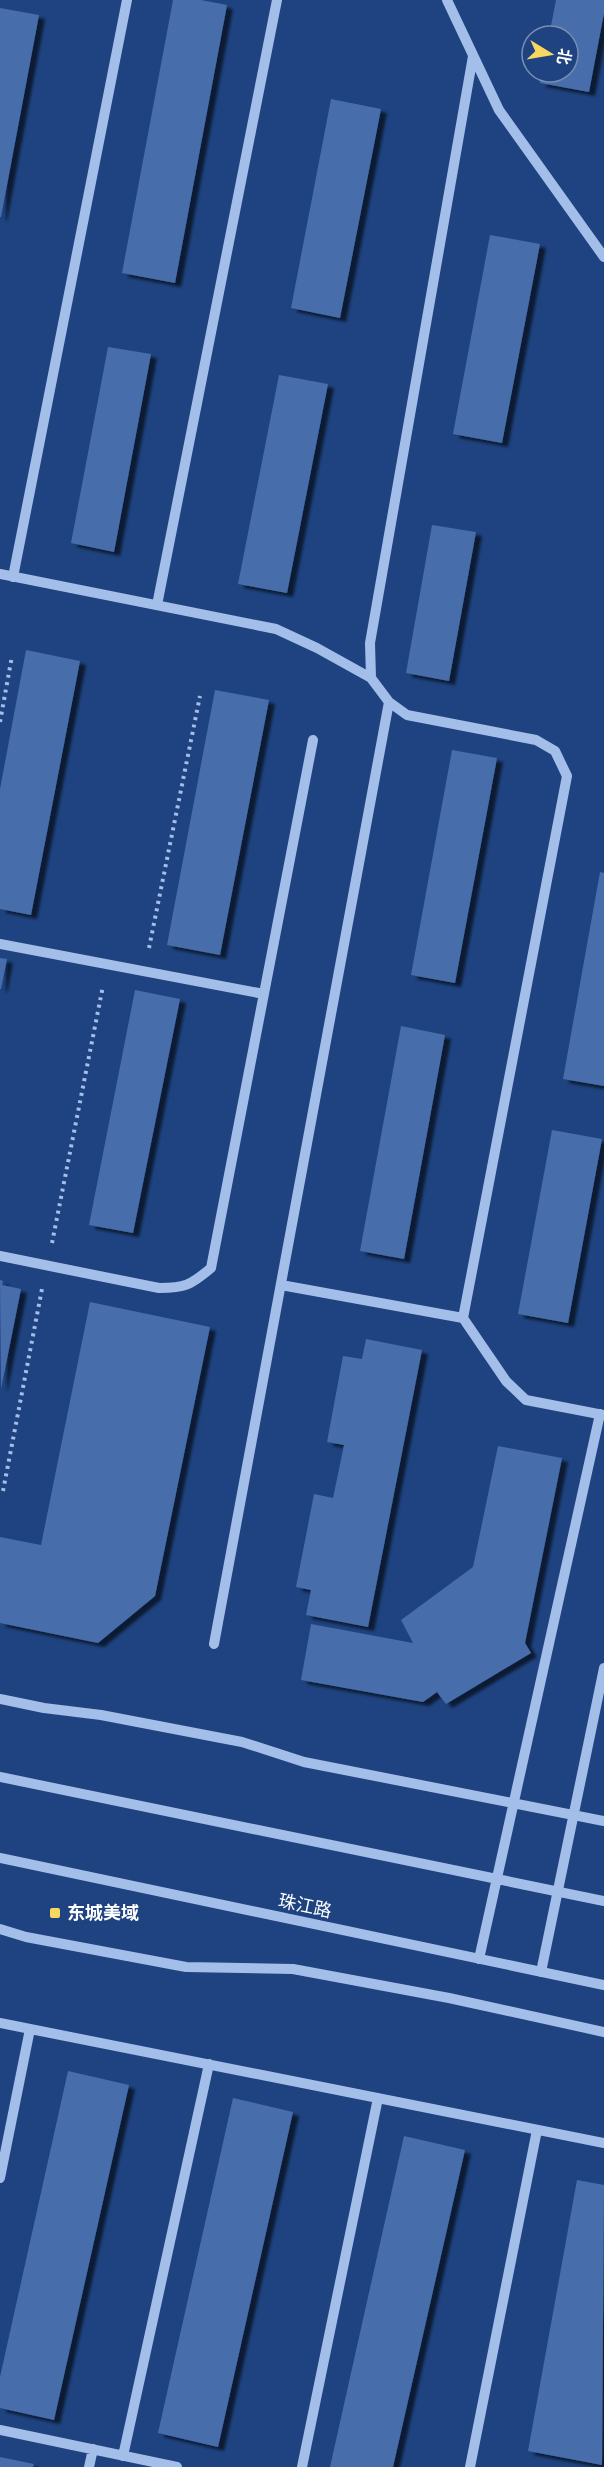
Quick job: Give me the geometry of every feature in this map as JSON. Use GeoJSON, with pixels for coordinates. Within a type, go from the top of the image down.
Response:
{"type":"FeatureCollection","features":[{"type":"Feature","properties":{"kind":"street"},"geometry":{"type":"LineString","coordinates":[[13,577],[127,0]]}},
{"type":"Feature","properties":{"kind":"street"},"geometry":{"type":"LineString","coordinates":[[156,605],[277,0]]}},
{"type":"Feature","properties":{"kind":"street"},"geometry":{"type":"LineString","coordinates":[[447,0],[499,110],[604,257]]}},
{"type":"Feature","properties":{"kind":"street"},"geometry":{"type":"LineString","coordinates":[[371,678],[370,643],[474,56]]}},
{"type":"Feature","properties":{"kind":"street"},"geometry":{"type":"LineString","coordinates":[[0,574],[276,629],[317,648],[371,678],[388,702],[407,715],[536,740],[555,751],[567,776],[463,1318],[506,1381],[525,1400],[602,1415],[479,1959]]}},
{"type":"Feature","properties":{"kind":"street"},"geometry":{"type":"LineString","coordinates":[[214,1644],[388,702]]}},
{"type":"Feature","properties":{"kind":"street"},"geometry":{"type":"LineString","coordinates":[[0,1256],[159,1288],[181,1288],[194,1283],[211,1268],[313,740]]}},
{"type":"Feature","properties":{"kind":"street"},"geometry":{"type":"LineString","coordinates":[[0,944],[264,994]]}},
{"type":"Feature","properties":{"kind":"street"},"geometry":{"type":"LineString","coordinates":[[281,1285],[463,1318]]}},
{"type":"Feature","properties":{"kind":"street"},"geometry":{"type":"LineString","coordinates":[[541,1972],[604,1668]]}},
{"type":"Feature","properties":{"kind":"street"},"geometry":{"type":"LineString","coordinates":[[0,1700],[44,1708],[101,1714],[242,1742],[304,1762],[604,1821]]}},
{"type":"Feature","properties":{"kind":"street"},"geometry":{"type":"LineString","coordinates":[[0,1777],[604,1901]]}},
{"type":"Feature","properties":{"kind":"street","name":"珠江路"},"geometry":{"type":"LineString","coordinates":[[0,1858],[604,1985]]}},
{"type":"Feature","properties":{"kind":"street"},"geometry":{"type":"LineString","coordinates":[[0,1929],[26,1937],[186,1967],[293,1969],[449,1998],[604,2032]]}},
{"type":"Feature","properties":{"kind":"street"},"geometry":{"type":"LineString","coordinates":[[0,2023],[604,2143]]}},
{"type":"Feature","properties":{"kind":"street"},"geometry":{"type":"LineString","coordinates":[[0,2178],[30,2029]]}},
{"type":"Feature","properties":{"kind":"street"},"geometry":{"type":"LineString","coordinates":[[123,2456],[209,2064]]}},
{"type":"Feature","properties":{"kind":"street"},"geometry":{"type":"LineString","coordinates":[[302,2467],[378,2098]]}},
{"type":"Feature","properties":{"kind":"street"},"geometry":{"type":"LineString","coordinates":[[470,2467],[537,2130]]}},
{"type":"Feature","properties":{"kind":"street"},"geometry":{"type":"LineString","coordinates":[[0,2430],[177,2467]]}},
{"type":"Feature","properties":{"kind":"street"},"geometry":{"type":"LineString","coordinates":[[89,2467],[93,2449]]}},
{"type":"Feature","properties":{"kind":"path"},"geometry":{"type":"LineString","coordinates":[[0,722],[12,656]]}},
{"type":"Feature","properties":{"kind":"path"},"geometry":{"type":"LineString","coordinates":[[144,971],[200,696]]}},
{"type":"Feature","properties":{"kind":"path"},"geometry":{"type":"LineString","coordinates":[[3,1491],[107,964]]}},
{"type":"Feature","properties":{"kind":"building"},"geometry":{"type":"Polygon","coordinates":[[[173,0],[201,0],[227,5],[175,283],[122,273],[173,0]]]}},
{"type":"Feature","properties":{"kind":"building"},"geometry":{"type":"Polygon","coordinates":[[[556,0],[604,0],[604,13],[589,92],[545,84],[580,84],[580,24],[551,24],[556,0]]]}},
{"type":"Feature","properties":{"kind":"building"},"geometry":{"type":"Polygon","coordinates":[[[0,8],[39,15],[1,217],[0,217],[0,8]]]}},
{"type":"Feature","properties":{"kind":"building"},"geometry":{"type":"Polygon","coordinates":[[[331,99],[381,109],[340,318],[291,308],[331,99]]]}},
{"type":"Feature","properties":{"kind":"building"},"geometry":{"type":"Polygon","coordinates":[[[490,235],[540,244],[502,443],[453,434],[490,235]]]}},
{"type":"Feature","properties":{"kind":"building"},"geometry":{"type":"Polygon","coordinates":[[[108,347],[151,354],[114,552],[71,543],[108,347]]]}},
{"type":"Feature","properties":{"kind":"building"},"geometry":{"type":"Polygon","coordinates":[[[279,375],[328,384],[287,593],[238,584],[279,375]]]}},
{"type":"Feature","properties":{"kind":"building"},"geometry":{"type":"Polygon","coordinates":[[[432,525],[476,532],[449,681],[406,673],[432,525]]]}},
{"type":"Feature","properties":{"kind":"building"},"geometry":{"type":"Polygon","coordinates":[[[26,650],[80,661],[31,915],[0,909],[0,789],[26,650]]]}},
{"type":"Feature","properties":{"kind":"building"},"geometry":{"type":"Polygon","coordinates":[[[215,690],[269,700],[220,955],[167,945],[215,690]]]}},
{"type":"Feature","properties":{"kind":"building"},"geometry":{"type":"Polygon","coordinates":[[[452,750],[497,758],[455,983],[411,975],[452,750]]]}},
{"type":"Feature","properties":{"kind":"building"},"geometry":{"type":"Polygon","coordinates":[[[600,872],[604,873],[604,1086],[563,1079],[600,872]]]}},
{"type":"Feature","properties":{"kind":"building"},"geometry":{"type":"Polygon","coordinates":[[[0,958],[7,959],[1,989],[0,989],[0,958]]]}},
{"type":"Feature","properties":{"kind":"building"},"geometry":{"type":"Polygon","coordinates":[[[135,990],[180,999],[133,1233],[89,1225],[135,990]]]}},
{"type":"Feature","properties":{"kind":"building"},"geometry":{"type":"Polygon","coordinates":[[[401,1026],[445,1035],[404,1259],[360,1251],[401,1026]]]}},
{"type":"Feature","properties":{"kind":"building"},"geometry":{"type":"Polygon","coordinates":[[[552,1130],[602,1139],[568,1323],[518,1314],[552,1130]]]}},
{"type":"Feature","properties":{"kind":"building"},"geometry":{"type":"Polygon","coordinates":[[[0,1280],[3,1281],[2,1285],[21,1289],[1,1389],[0,1280]]]}},
{"type":"Feature","properties":{"kind":"building"},"geometry":{"type":"Polygon","coordinates":[[[90,1302],[210,1327],[155,1596],[98,1643],[0,1623],[0,1537],[41,1545],[90,1302]]]}},
{"type":"Feature","properties":{"kind":"building"},"geometry":{"type":"Polygon","coordinates":[[[366,1339],[422,1350],[368,1627],[306,1615],[311,1590],[296,1587],[314,1494],[333,1498],[344,1445],[327,1442],[343,1356],[362,1359],[366,1339]]]}},
{"type":"Feature","properties":{"kind":"building"},"geometry":{"type":"Polygon","coordinates":[[[498,1446],[562,1458],[525,1643],[531,1653],[446,1704],[437,1692],[423,1702],[301,1680],[311,1624],[413,1643],[401,1620],[473,1567],[498,1446]]]}},
{"type":"Feature","properties":{"kind":"building"},"geometry":{"type":"Polygon","coordinates":[[[68,2071],[129,2085],[54,2420],[0,2408],[0,2377],[68,2071]]]}},
{"type":"Feature","properties":{"kind":"building"},"geometry":{"type":"Polygon","coordinates":[[[233,2098],[293,2112],[218,2447],[158,2433],[233,2098]]]}},
{"type":"Feature","properties":{"kind":"building"},"geometry":{"type":"Polygon","coordinates":[[[404,2136],[465,2150],[393,2467],[330,2467],[404,2136]]]}},
{"type":"Feature","properties":{"kind":"building"},"geometry":{"type":"Polygon","coordinates":[[[577,2180],[604,2185],[602,2465],[528,2451],[577,2180]]]}},
{"type":"Feature","properties":{"kind":"building"},"geometry":{"type":"Polygon","coordinates":[[[0,2457],[34,2464],[33,2467],[0,2467],[0,2457]]]}},
{"type":"Feature","properties":{"kind":"place","name":"东城美域"},"geometry":{"type":"Point","coordinates":[55,1913]}}]}
